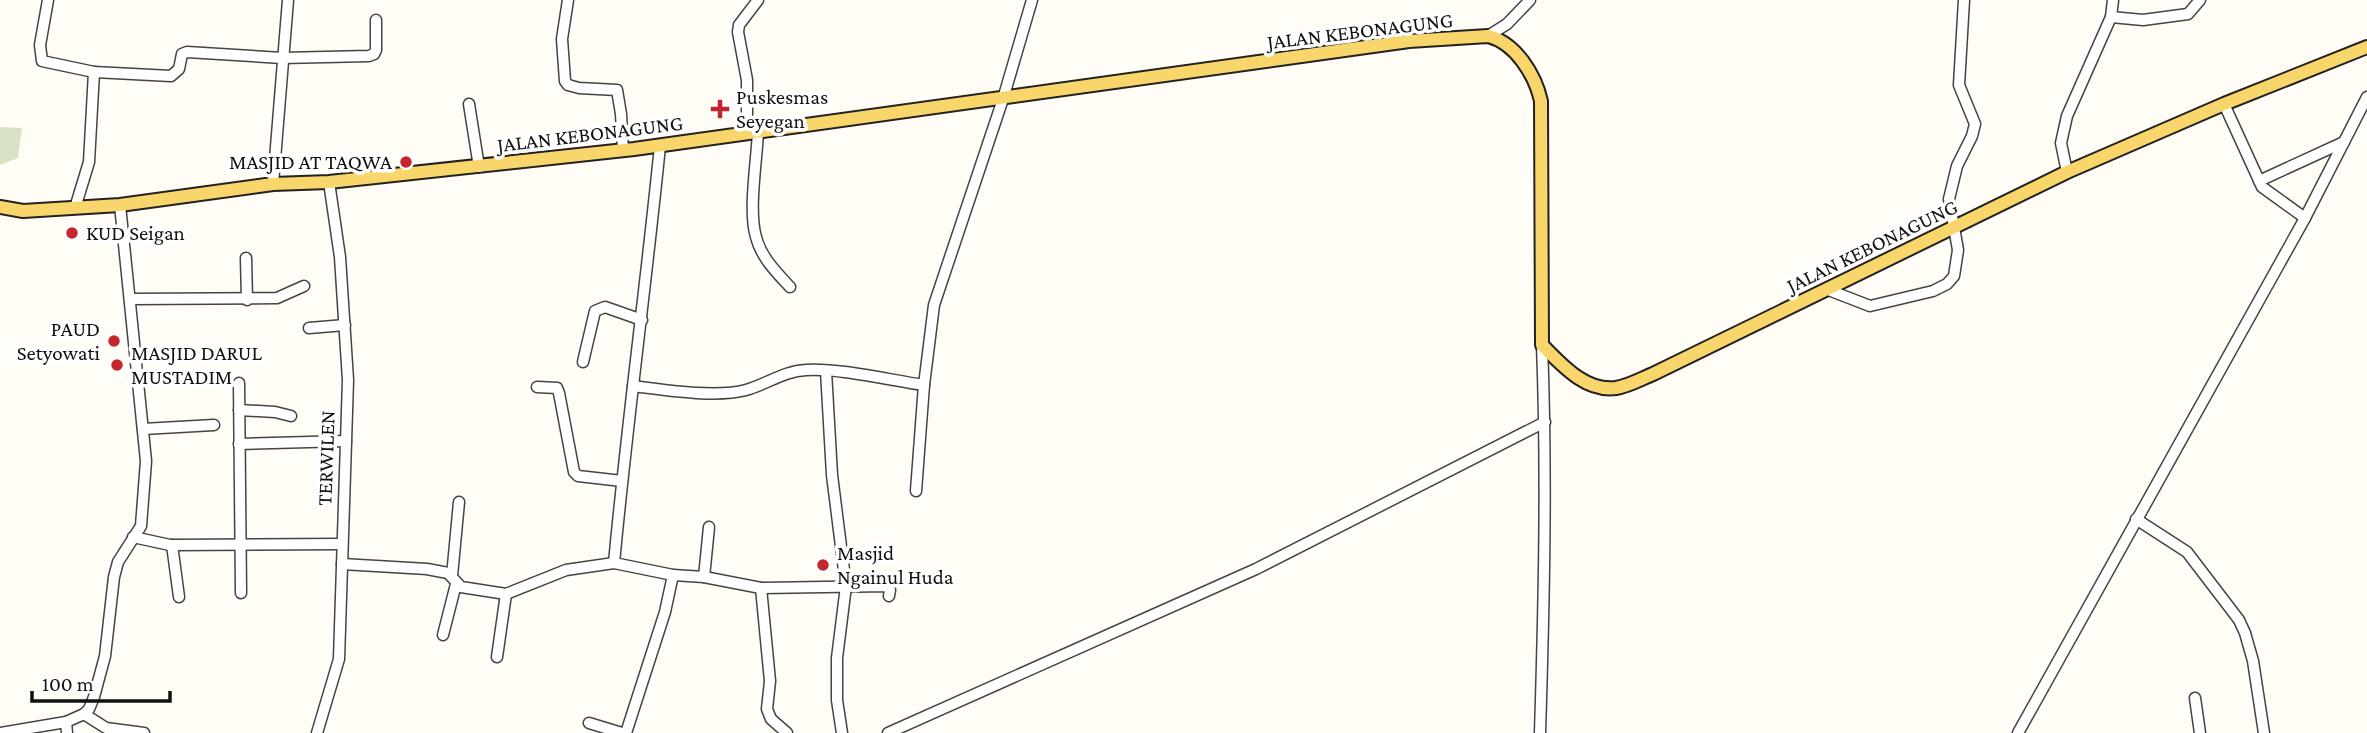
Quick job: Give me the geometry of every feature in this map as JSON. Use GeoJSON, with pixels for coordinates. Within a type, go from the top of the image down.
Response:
{"type":"FeatureCollection","features":[{"type":"Feature","properties":{"kind":"main road","name":"JALAN KEBONAGUNG"},"geometry":{"type":"LineString","coordinates":[[0,207],[23,211],[121,205],[273,184],[329,182],[479,167],[660,146],[1409,41],[1488,36]]}},
{"type":"Feature","properties":{"kind":"main road"},"geometry":{"type":"LineString","coordinates":[[1488,36],[1496,38],[1516,54],[1536,83],[1541,101],[1542,345]]}},
{"type":"Feature","properties":{"kind":"main road","name":"JALAN KEBONAGUNG"},"geometry":{"type":"LineString","coordinates":[[1542,345],[1575,376],[1601,387],[1617,388],[1653,374],[2067,172],[2224,104],[2367,47]]}},
{"type":"Feature","properties":{"kind":"street"},"geometry":{"type":"LineString","coordinates":[[48,0],[40,45],[42,61],[94,72],[171,76],[179,69],[182,54],[187,52],[282,58],[372,55],[376,50],[376,20]]}},
{"type":"Feature","properties":{"kind":"street"},"geometry":{"type":"LineString","coordinates":[[273,184],[288,0]]}},
{"type":"Feature","properties":{"kind":"street"},"geometry":{"type":"LineString","coordinates":[[568,0],[562,39],[565,81],[575,88],[617,90],[623,150]]}},
{"type":"Feature","properties":{"kind":"street"},"geometry":{"type":"LineString","coordinates":[[758,0],[743,19],[738,32],[753,131],[755,236],[773,269],[790,287]]}},
{"type":"Feature","properties":{"kind":"street"},"geometry":{"type":"LineString","coordinates":[[916,491],[924,385],[934,305],[1003,99],[1032,0]]}},
{"type":"Feature","properties":{"kind":"street"},"geometry":{"type":"LineString","coordinates":[[1488,36],[1507,24],[1530,0]]}},
{"type":"Feature","properties":{"kind":"street"},"geometry":{"type":"LineString","coordinates":[[1826,289],[1867,306],[1920,295],[1947,284],[1954,276],[1958,261],[1949,199],[1957,166],[1975,124],[1959,85],[1964,0]]}},
{"type":"Feature","properties":{"kind":"street"},"geometry":{"type":"LineString","coordinates":[[2067,172],[2061,143],[2067,116],[2111,17],[2113,0]]}},
{"type":"Feature","properties":{"kind":"street"},"geometry":{"type":"LineString","coordinates":[[2111,17],[2143,20],[2170,18],[2188,14],[2200,0]]}},
{"type":"Feature","properties":{"kind":"street"},"geometry":{"type":"LineString","coordinates":[[75,208],[89,162],[94,72]]}},
{"type":"Feature","properties":{"kind":"street"},"geometry":{"type":"LineString","coordinates":[[2018,733],[2305,218],[2367,97]]}},
{"type":"Feature","properties":{"kind":"street"},"geometry":{"type":"LineString","coordinates":[[468,104],[479,167]]}},
{"type":"Feature","properties":{"kind":"street"},"geometry":{"type":"LineString","coordinates":[[2224,104],[2259,181],[2268,192],[2305,218]]}},
{"type":"Feature","properties":{"kind":"street"},"geometry":{"type":"LineString","coordinates":[[2259,181],[2344,142]]}},
{"type":"Feature","properties":{"kind":"street"},"geometry":{"type":"LineString","coordinates":[[614,563],[660,146]]}},
{"type":"Feature","properties":{"kind":"street","name":"TERWILEN"},"geometry":{"type":"LineString","coordinates":[[317,733],[339,659],[348,380],[341,257],[329,182]]}},
{"type":"Feature","properties":{"kind":"street"},"geometry":{"type":"LineString","coordinates":[[0,733],[66,722],[85,714],[94,697],[106,656],[118,562],[141,526],[146,461],[121,205]]}},
{"type":"Feature","properties":{"kind":"street"},"geometry":{"type":"LineString","coordinates":[[246,258],[247,300]]}},
{"type":"Feature","properties":{"kind":"street"},"geometry":{"type":"LineString","coordinates":[[130,299],[277,298],[304,286]]}},
{"type":"Feature","properties":{"kind":"street"},"geometry":{"type":"LineString","coordinates":[[583,362],[595,311],[605,307],[642,320]]}},
{"type":"Feature","properties":{"kind":"street"},"geometry":{"type":"LineString","coordinates":[[309,328],[345,325]]}},
{"type":"Feature","properties":{"kind":"street"},"geometry":{"type":"LineString","coordinates":[[1540,733],[1544,615],[1545,422],[1542,345]]}},
{"type":"Feature","properties":{"kind":"street"},"geometry":{"type":"LineString","coordinates":[[633,386],[673,391],[735,391],[766,383],[783,373],[806,370],[924,385]]}},
{"type":"Feature","properties":{"kind":"street"},"geometry":{"type":"LineString","coordinates":[[826,371],[832,475],[846,586],[837,657],[837,700],[842,733]]}},
{"type":"Feature","properties":{"kind":"street"},"geometry":{"type":"LineString","coordinates":[[239,383],[241,593]]}},
{"type":"Feature","properties":{"kind":"street"},"geometry":{"type":"LineString","coordinates":[[537,387],[557,388],[574,472],[578,476],[622,481]]}},
{"type":"Feature","properties":{"kind":"street"},"geometry":{"type":"LineString","coordinates":[[239,411],[275,412],[291,416]]}},
{"type":"Feature","properties":{"kind":"street"},"geometry":{"type":"LineString","coordinates":[[888,733],[1256,569],[1545,422]]}},
{"type":"Feature","properties":{"kind":"street"},"geometry":{"type":"LineString","coordinates":[[143,429],[214,425]]}},
{"type":"Feature","properties":{"kind":"street"},"geometry":{"type":"LineString","coordinates":[[239,444],[346,441]]}},
{"type":"Feature","properties":{"kind":"street"},"geometry":{"type":"LineString","coordinates":[[443,635],[454,580],[459,502]]}},
{"type":"Feature","properties":{"kind":"street"},"geometry":{"type":"LineString","coordinates":[[2136,519],[2187,552],[2239,620],[2253,661],[2264,733]]}},
{"type":"Feature","properties":{"kind":"street"},"geometry":{"type":"LineString","coordinates":[[704,576],[709,527]]}},
{"type":"Feature","properties":{"kind":"street"},"geometry":{"type":"LineString","coordinates":[[133,537],[172,545],[342,544]]}},
{"type":"Feature","properties":{"kind":"street"},"geometry":{"type":"LineString","coordinates":[[172,545],[179,597]]}},
{"type":"Feature","properties":{"kind":"street"},"geometry":{"type":"LineString","coordinates":[[342,564],[427,569],[470,589],[506,594],[566,570],[614,563],[673,575],[704,576],[761,588],[887,586],[890,590],[889,596]]}},
{"type":"Feature","properties":{"kind":"street"},"geometry":{"type":"LineString","coordinates":[[589,723],[624,733],[665,612],[673,575]]}},
{"type":"Feature","properties":{"kind":"street"},"geometry":{"type":"LineString","coordinates":[[761,588],[770,681],[767,709],[771,719],[787,733]]}},
{"type":"Feature","properties":{"kind":"street"},"geometry":{"type":"LineString","coordinates":[[497,657],[506,594]]}},
{"type":"Feature","properties":{"kind":"street"},"geometry":{"type":"LineString","coordinates":[[2195,698],[2200,733]]}},
{"type":"Feature","properties":{"kind":"street"},"geometry":{"type":"LineString","coordinates":[[85,714],[102,726],[144,733]]}},
{"type":"Feature","properties":{"kind":"street"},"geometry":{"type":"LineString","coordinates":[[66,722],[67,733]]}},
{"type":"Feature","properties":{"kind":"green space"},"geometry":{"type":"Polygon","coordinates":[[[0,127],[22,128],[18,158],[0,165],[0,127]]]}},
{"type":"Feature","properties":{"kind":"place","name":"Puskesmas Seyegan"},"geometry":{"type":"Point","coordinates":[720,109]}},
{"type":"Feature","properties":{"kind":"place","name":"MASJID AT TAQWA"},"geometry":{"type":"Point","coordinates":[406,162]}},
{"type":"Feature","properties":{"kind":"place","name":"KUD Seigan"},"geometry":{"type":"Point","coordinates":[72,233]}},
{"type":"Feature","properties":{"kind":"place","name":"PAUD Setyowati"},"geometry":{"type":"Point","coordinates":[114,341]}},
{"type":"Feature","properties":{"kind":"place","name":"MASJID DARUL MUSTADIM"},"geometry":{"type":"Point","coordinates":[117,365]}},
{"type":"Feature","properties":{"kind":"place","name":"Masjid Ngainul Huda"},"geometry":{"type":"Point","coordinates":[823,565]}}]}
